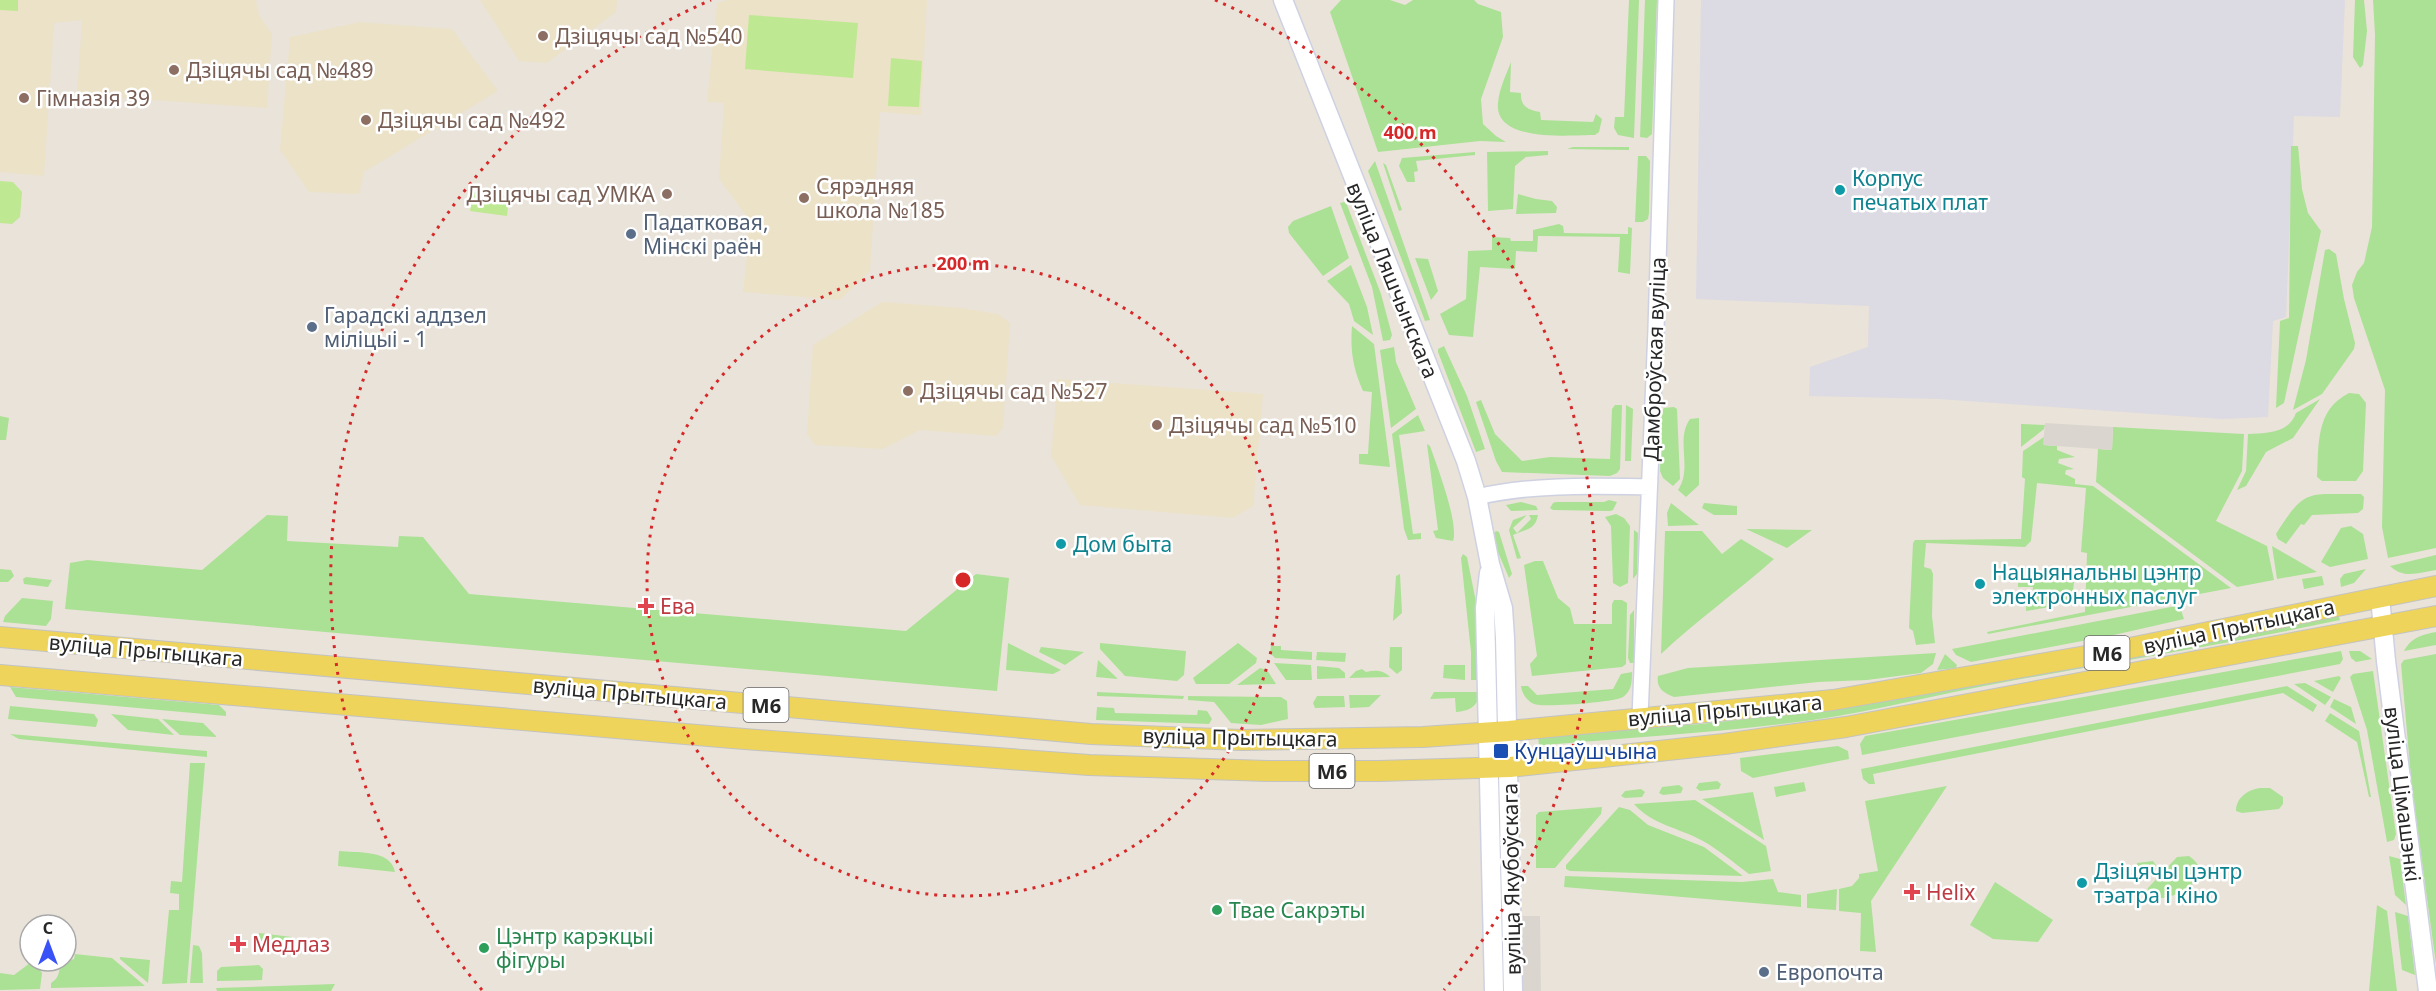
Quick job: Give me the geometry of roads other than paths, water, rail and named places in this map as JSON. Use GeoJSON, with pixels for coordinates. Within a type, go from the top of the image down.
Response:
{"type":"FeatureCollection","features":[{"type":"Feature","properties":{"kind":"main road","name":"вуліца Ляшчынскага"},"geometry":{"type":"LineString","coordinates":[[1283,0],[1466,462],[1477,497],[1490,564],[1503,608],[1509,731],[1500,767]]}},
{"type":"Feature","properties":{"kind":"main road","name":"вуліца Ляшчынскага"},"geometry":{"type":"LineString","coordinates":[[1490,564],[1485,608],[1489,732],[1500,767]]}},
{"type":"Feature","properties":{"kind":"main road","name":"вуліца Прытыцкага"},"geometry":{"type":"LineString","coordinates":[[0,637],[1091,734],[1242,740],[1423,736],[1509,731],[1856,696],[2115,651],[2436,586]]}},
{"type":"Feature","properties":{"kind":"main road","name":"вуліца Цімашэнкі"},"geometry":{"type":"LineString","coordinates":[[2380,597],[2428,991]]}},
{"type":"Feature","properties":{"kind":"main road","name":"вуліца Прытыцкага"},"geometry":{"type":"LineString","coordinates":[[0,675],[732,738],[1089,765],[1267,771],[1379,771],[1500,767],[1724,744],[1846,727],[2436,616]]}},
{"type":"Feature","properties":{"kind":"main road","name":"вуліца Якубоўскага"},"geometry":{"type":"LineString","coordinates":[[1494,991],[1500,767]]}},
{"type":"Feature","properties":{"kind":"main road","name":"вуліца Якубоўскага"},"geometry":{"type":"LineString","coordinates":[[1500,767],[1513,991]]}},
{"type":"Feature","properties":{"kind":"street","name":"Дамброўская вуліца"},"geometry":{"type":"LineString","coordinates":[[1640,717],[1656,329],[1666,0]]}},
{"type":"Feature","properties":{"kind":"street"},"geometry":{"type":"LineString","coordinates":[[1477,497],[1499,492],[1571,487],[1649,487]]}},
{"type":"Feature","properties":{"kind":"place","name":"Дзіцячы сад №540"},"geometry":{"type":"Point","coordinates":[543,36]}},
{"type":"Feature","properties":{"kind":"place","name":"Дзіцячы сад №489"},"geometry":{"type":"Point","coordinates":[174,70]}},
{"type":"Feature","properties":{"kind":"place","name":"Гімназія 39"},"geometry":{"type":"Point","coordinates":[24,98]}},
{"type":"Feature","properties":{"kind":"place","name":"Дзіцячы сад №492"},"geometry":{"type":"Point","coordinates":[366,120]}},
{"type":"Feature","properties":{"kind":"place","name":"Корпус печатых плат"},"geometry":{"type":"Point","coordinates":[1840,190]}},
{"type":"Feature","properties":{"kind":"place","name":"Дзіцячы сад УМКА"},"geometry":{"type":"Point","coordinates":[667,194]}},
{"type":"Feature","properties":{"kind":"place","name":"Сярэдняя школа №185"},"geometry":{"type":"Point","coordinates":[804,198]}},
{"type":"Feature","properties":{"kind":"place","name":"Падатковая, Мінскі раён"},"geometry":{"type":"Point","coordinates":[631,234]}},
{"type":"Feature","properties":{"kind":"place","name":"Гарадскі аддзел міліцыі - 1"},"geometry":{"type":"Point","coordinates":[312,327]}},
{"type":"Feature","properties":{"kind":"place","name":"Дзіцячы сад №527"},"geometry":{"type":"Point","coordinates":[908,391]}},
{"type":"Feature","properties":{"kind":"place","name":"Дзіцячы сад №510"},"geometry":{"type":"Point","coordinates":[1157,425]}},
{"type":"Feature","properties":{"kind":"place","name":"Дом быта"},"geometry":{"type":"Point","coordinates":[1061,544]}},
{"type":"Feature","properties":{"kind":"place","name":"Нацыянальны цэнтр электронных паслуг"},"geometry":{"type":"Point","coordinates":[1980,584]}},
{"type":"Feature","properties":{"kind":"place","name":"Ева"},"geometry":{"type":"Point","coordinates":[646,606]}},
{"type":"Feature","properties":{"kind":"place","name":"Кунцаўшчына"},"geometry":{"type":"Point","coordinates":[1501,751]}},
{"type":"Feature","properties":{"kind":"place","name":"Дзіцячы цэнтр тэатра і кіно"},"geometry":{"type":"Point","coordinates":[2082,883]}},
{"type":"Feature","properties":{"kind":"place","name":"Helix"},"geometry":{"type":"Point","coordinates":[1912,892]}},
{"type":"Feature","properties":{"kind":"place","name":"Твае Сакрэты"},"geometry":{"type":"Point","coordinates":[1217,910]}},
{"type":"Feature","properties":{"kind":"place","name":"Медлаз"},"geometry":{"type":"Point","coordinates":[238,944]}},
{"type":"Feature","properties":{"kind":"place","name":"Цэнтр карэкцыі фігуры"},"geometry":{"type":"Point","coordinates":[484,948]}},
{"type":"Feature","properties":{"kind":"place","name":"Европочта"},"geometry":{"type":"Point","coordinates":[1764,972]}}]}
